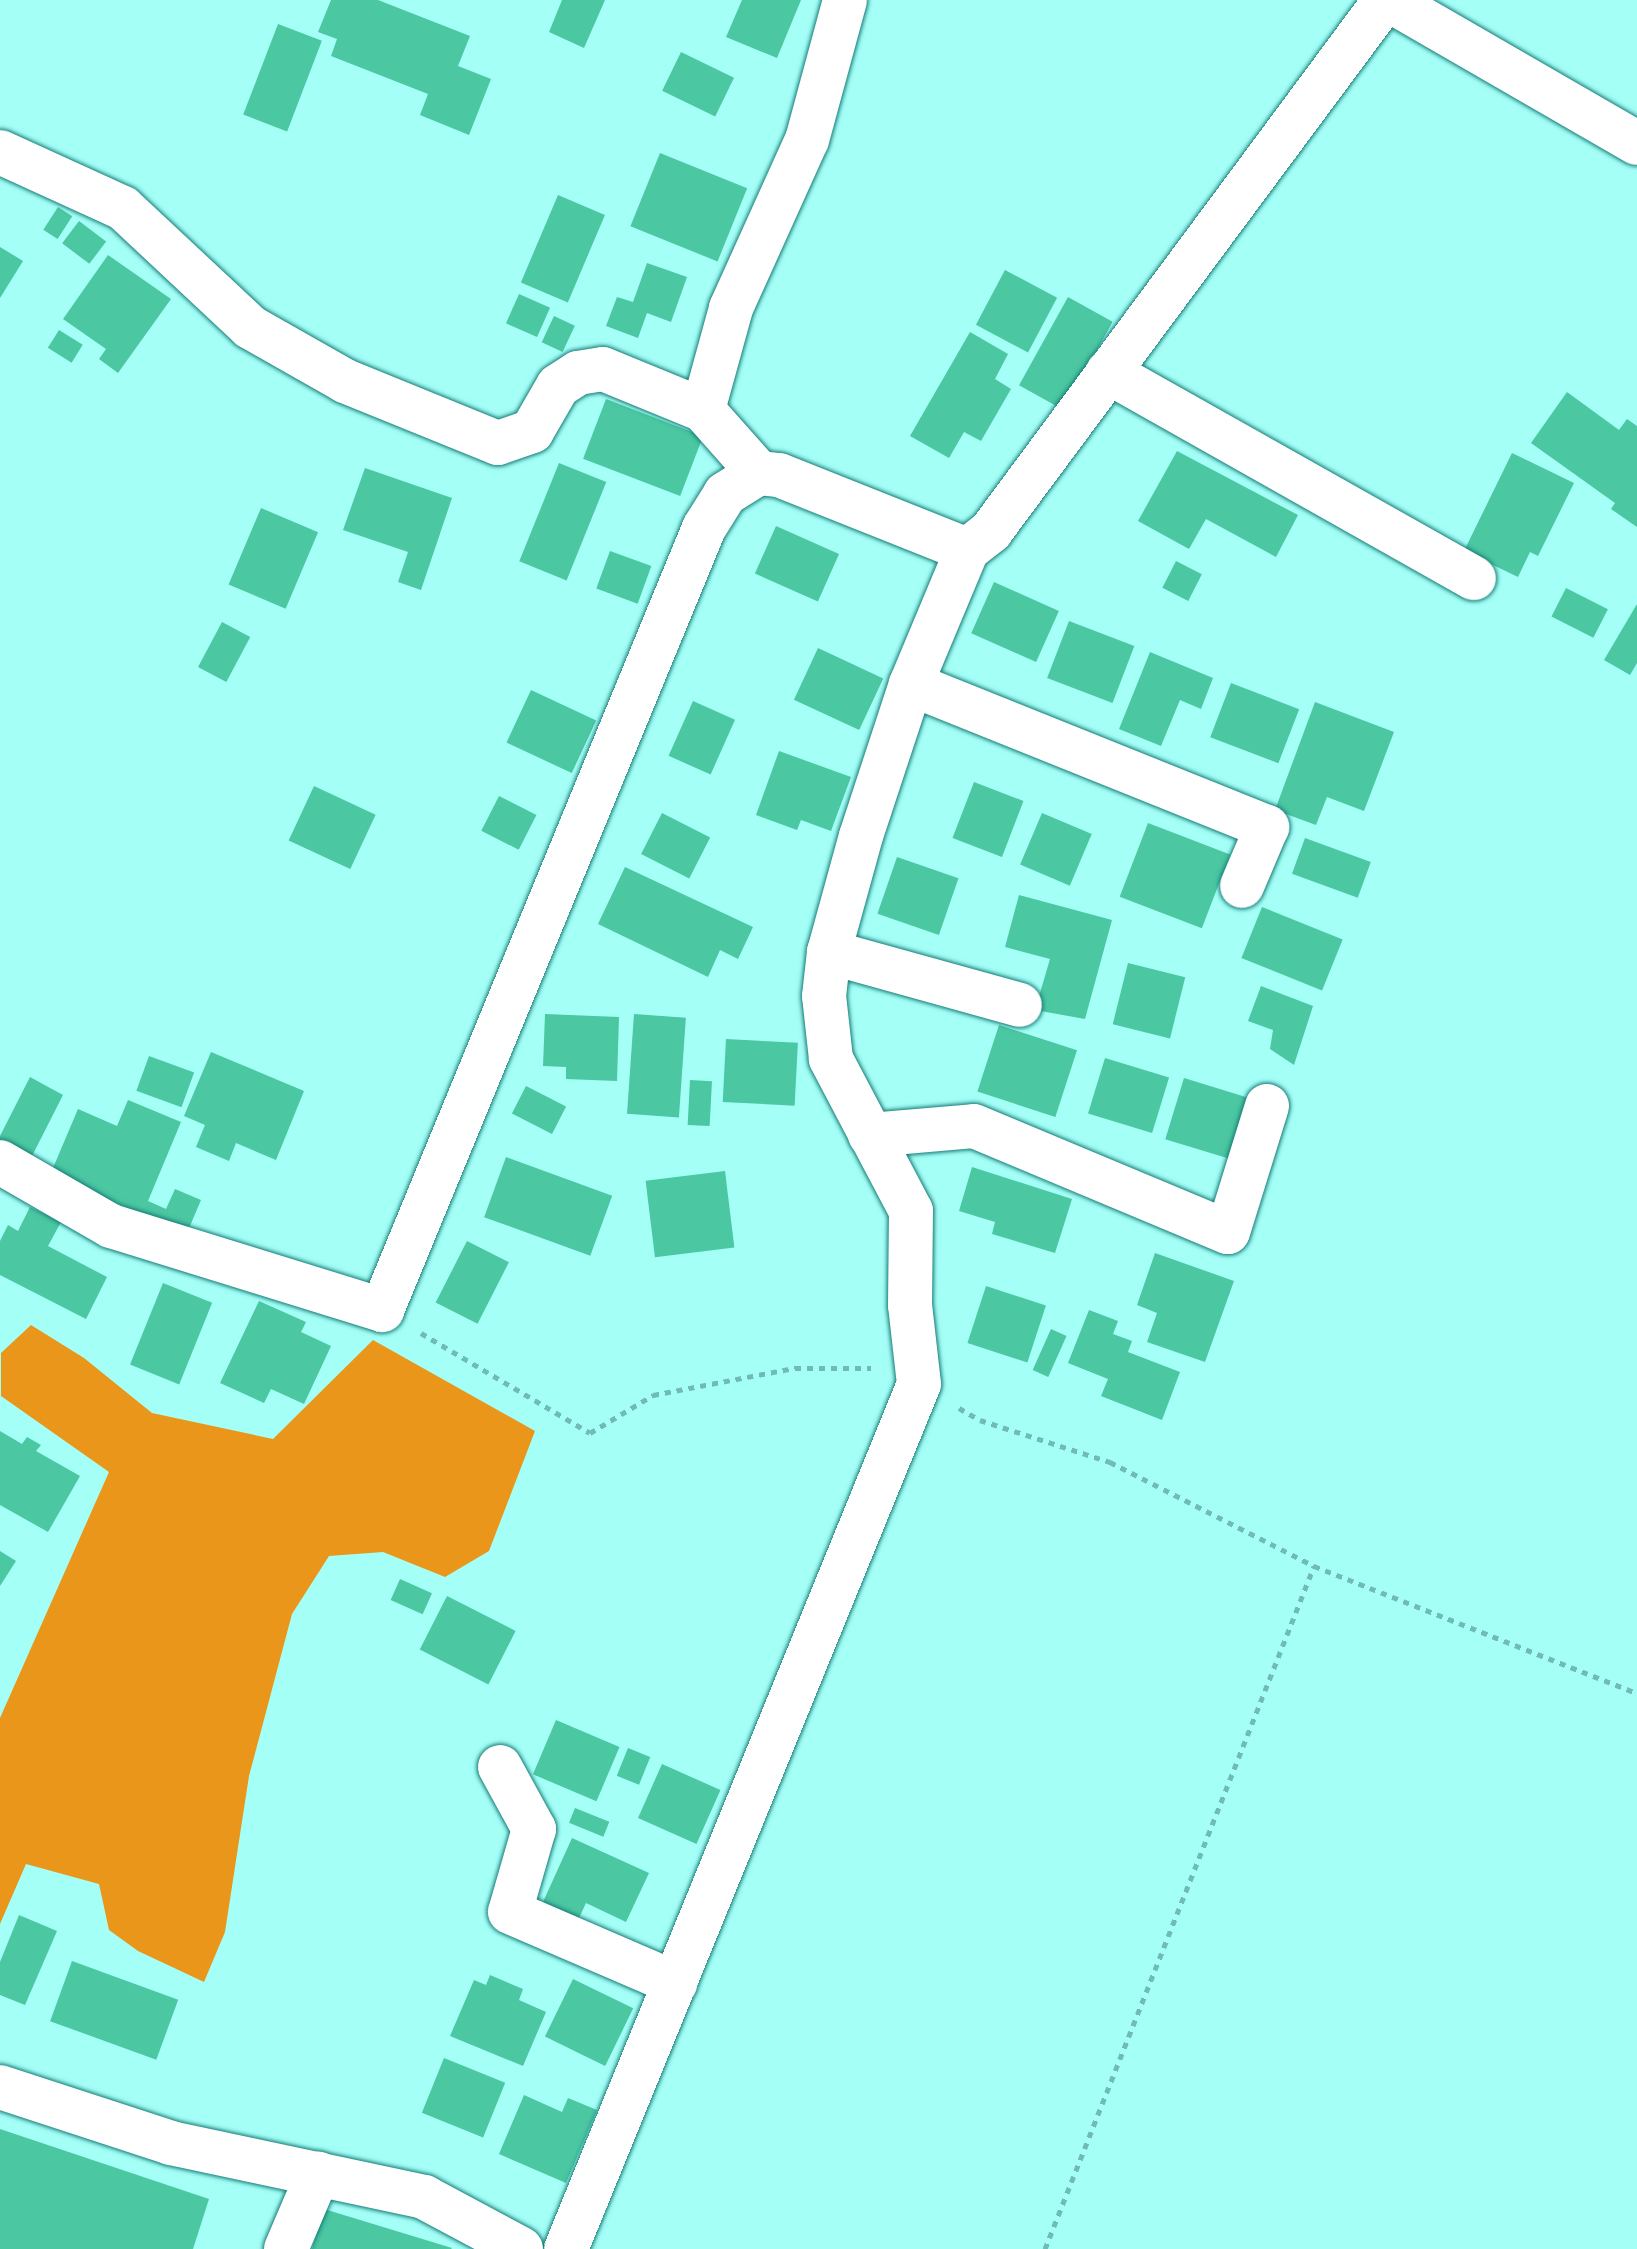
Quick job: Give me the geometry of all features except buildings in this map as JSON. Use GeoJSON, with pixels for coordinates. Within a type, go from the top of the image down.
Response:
{"type":"FeatureCollection","features":[{"type":"Feature","properties":{"kind":"street"},"geometry":{"type":"LineString","coordinates":[[703,410],[731,308],[807,140],[845,0]]}},
{"type":"Feature","properties":{"kind":"street"},"geometry":{"type":"LineString","coordinates":[[566,2249],[919,1384],[910,1305],[911,1211],[831,1059],[824,996],[829,952],[911,684],[967,550],[991,531],[1387,0],[1637,143]]}},
{"type":"Feature","properties":{"kind":"street"},"geometry":{"type":"LineString","coordinates":[[0,152],[123,208],[250,327],[345,381],[498,443],[532,431],[558,386],[578,373],[603,369],[703,410],[759,473]]}},
{"type":"Feature","properties":{"kind":"street"},"geometry":{"type":"LineString","coordinates":[[1108,372],[1474,578]]}},
{"type":"Feature","properties":{"kind":"street"},"geometry":{"type":"LineString","coordinates":[[0,1162],[111,1226],[382,1310],[704,528],[725,494],[759,473],[779,475],[967,550]]}},
{"type":"Feature","properties":{"kind":"street"},"geometry":{"type":"LineString","coordinates":[[911,684],[1267,827],[1242,886]]}},
{"type":"Feature","properties":{"kind":"street"},"geometry":{"type":"LineString","coordinates":[[829,952],[1020,1005]]}},
{"type":"Feature","properties":{"kind":"street"},"geometry":{"type":"LineString","coordinates":[[870,1135],[974,1126],[1228,1232],[1267,1106]]}},
{"type":"Feature","properties":{"kind":"street"},"geometry":{"type":"LineString","coordinates":[[500,1767],[534,1829],[510,1912],[675,1983]]}},
{"type":"Feature","properties":{"kind":"street"},"geometry":{"type":"LineString","coordinates":[[0,2087],[171,2143],[424,2197],[521,2249]]}},
{"type":"Feature","properties":{"kind":"street"},"geometry":{"type":"LineString","coordinates":[[286,2249],[318,2174]]}},
{"type":"Feature","properties":{"kind":"path"},"geometry":{"type":"LineString","coordinates":[[382,1310],[590,1433],[653,1395],[795,1368],[867,1366],[919,1384],[980,1420],[1110,1462],[1314,1566],[1637,1693]]}},
{"type":"Feature","properties":{"kind":"path"},"geometry":{"type":"LineString","coordinates":[[1045,2249],[1314,1566]]}},
{"type":"Feature","properties":{"kind":"shaded area"},"geometry":{"type":"Polygon","coordinates":[[[31,1325],[84,1358],[152,1413],[273,1439],[373,1340],[535,1431],[489,1551],[445,1577],[383,1552],[329,1556],[292,1614],[249,1776],[225,1932],[204,1982],[138,1951],[109,1930],[99,1884],[26,1864],[0,1924],[0,1718],[109,1472],[1,1396],[1,1353],[31,1325]]]}}]}
